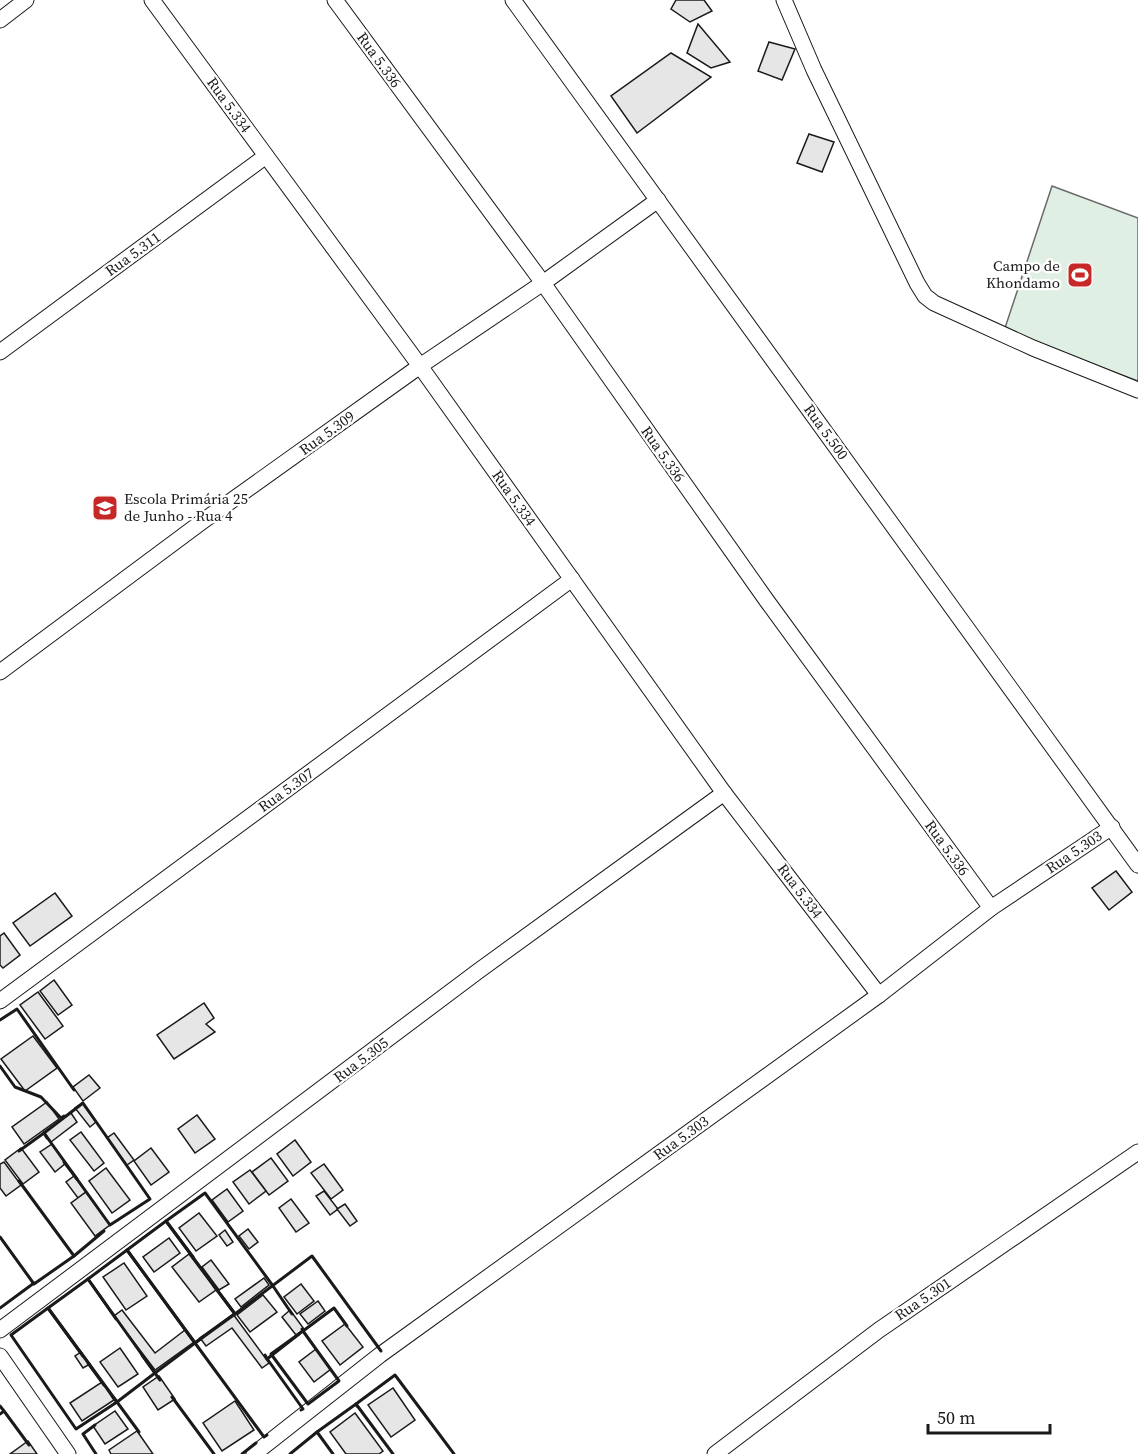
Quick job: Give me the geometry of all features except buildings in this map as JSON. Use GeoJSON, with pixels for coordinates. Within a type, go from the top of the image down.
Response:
{"type":"FeatureCollection","features":[{"type":"Feature","properties":{"kind":"street"},"geometry":{"type":"LineString","coordinates":[[0,20],[26,0]]}},
{"type":"Feature","properties":{"kind":"street","name":"Rua 5.334"},"geometry":{"type":"LineString","coordinates":[[152,0],[420,366],[724,793],[879,995]]}},
{"type":"Feature","properties":{"kind":"street","name":"Rua 5.336"},"geometry":{"type":"LineString","coordinates":[[335,0],[543,283],[760,592],[991,908]]}},
{"type":"Feature","properties":{"kind":"street","name":"Rua 5.500"},"geometry":{"type":"LineString","coordinates":[[513,0],[1138,865]]}},
{"type":"Feature","properties":{"kind":"street"},"geometry":{"type":"LineString","coordinates":[[784,0],[814,70],[911,273],[925,296],[934,303],[1033,348],[1138,390]]}},
{"type":"Feature","properties":{"kind":"street","name":"Rua 5.311"},"geometry":{"type":"LineString","coordinates":[[0,352],[266,156]]}},
{"type":"Feature","properties":{"kind":"street","name":"Rua 5.309"},"geometry":{"type":"LineString","coordinates":[[0,672],[203,521],[658,200]]}},
{"type":"Feature","properties":{"kind":"street","name":"Rua 5.307"},"geometry":{"type":"LineString","coordinates":[[0,1001],[572,579]]}},
{"type":"Feature","properties":{"kind":"street","name":"Rua 5.305"},"geometry":{"type":"LineString","coordinates":[[0,1330],[477,972],[724,793]]}},
{"type":"Feature","properties":{"kind":"street","name":"Rua 5.303"},"geometry":{"type":"LineString","coordinates":[[254,1454],[380,1355],[879,995],[991,908],[1112,827]]}},
{"type":"Feature","properties":{"kind":"street","name":"Rua 5.301"},"geometry":{"type":"LineString","coordinates":[[715,1454],[879,1330],[1138,1152]]}},
{"type":"Feature","properties":{"kind":"street"},"geometry":{"type":"LineString","coordinates":[[0,1356],[68,1454]]}},
{"type":"Feature","properties":{"kind":"green space","name":"Campo de Khondamo"},"geometry":{"type":"Polygon","coordinates":[[[1052,186],[1138,218],[1138,381],[1004,331],[1052,186]]]}},
{"type":"Feature","properties":{"kind":"wall"},"geometry":{"type":"LineString","coordinates":[[0,1020],[17,1009],[74,1090]]}},
{"type":"Feature","properties":{"kind":"wall"},"geometry":{"type":"LineString","coordinates":[[0,1066],[15,1087],[41,1097],[61,1118],[64,1116]]}},
{"type":"Feature","properties":{"kind":"wall"},"geometry":{"type":"LineString","coordinates":[[83,1103],[150,1199],[110,1225],[44,1133],[83,1103]]}},
{"type":"Feature","properties":{"kind":"wall"},"geometry":{"type":"LineString","coordinates":[[19,1151],[44,1133],[47,1138]]}},
{"type":"Feature","properties":{"kind":"wall"},"geometry":{"type":"LineString","coordinates":[[64,1162],[77,1179]]}},
{"type":"Feature","properties":{"kind":"wall"},"geometry":{"type":"LineString","coordinates":[[19,1181],[74,1256],[104,1231]]}},
{"type":"Feature","properties":{"kind":"wall"},"geometry":{"type":"LineString","coordinates":[[193,1257],[166,1221],[205,1193],[273,1286]]}},
{"type":"Feature","properties":{"kind":"wall"},"geometry":{"type":"LineString","coordinates":[[166,1221],[235,1314],[195,1343],[127,1250],[166,1221]]}},
{"type":"Feature","properties":{"kind":"wall"},"geometry":{"type":"LineString","coordinates":[[0,1237],[34,1284],[74,1256]]}},
{"type":"Feature","properties":{"kind":"wall"},"geometry":{"type":"LineString","coordinates":[[127,1250],[195,1343],[155,1373],[88,1279],[127,1250]]}},
{"type":"Feature","properties":{"kind":"wall"},"geometry":{"type":"LineString","coordinates":[[214,1286],[235,1314],[312,1256],[381,1351]]}},
{"type":"Feature","properties":{"kind":"wall"},"geometry":{"type":"LineString","coordinates":[[83,1356],[48,1308],[88,1279],[116,1319]]}},
{"type":"Feature","properties":{"kind":"wall"},"geometry":{"type":"LineString","coordinates":[[0,1308],[34,1283]]}},
{"type":"Feature","properties":{"kind":"wall"},"geometry":{"type":"LineString","coordinates":[[273,1286],[292,1314]]}},
{"type":"Feature","properties":{"kind":"wall"},"geometry":{"type":"LineString","coordinates":[[48,1308],[117,1402],[76,1429],[11,1335],[48,1308]]}},
{"type":"Feature","properties":{"kind":"wall"},"geometry":{"type":"LineString","coordinates":[[302,1329],[303,1331],[334,1308],[347,1326]]}},
{"type":"Feature","properties":{"kind":"wall"},"geometry":{"type":"LineString","coordinates":[[303,1331],[339,1381],[308,1404],[271,1354],[303,1331]]}},
{"type":"Feature","properties":{"kind":"wall"},"geometry":{"type":"LineString","coordinates":[[265,1355],[267,1359],[299,1334]]}},
{"type":"Feature","properties":{"kind":"wall"},"geometry":{"type":"LineString","coordinates":[[204,1336],[195,1343],[264,1437],[267,1435]]}},
{"type":"Feature","properties":{"kind":"wall"},"geometry":{"type":"LineString","coordinates":[[142,1355],[160,1380]]}},
{"type":"Feature","properties":{"kind":"wall"},"geometry":{"type":"LineString","coordinates":[[268,1360],[303,1409],[301,1410]]}},
{"type":"Feature","properties":{"kind":"wall"},"geometry":{"type":"LineString","coordinates":[[88,1363],[104,1385]]}},
{"type":"Feature","properties":{"kind":"wall"},"geometry":{"type":"LineString","coordinates":[[113,1397],[117,1402],[155,1373]]}},
{"type":"Feature","properties":{"kind":"wall"},"geometry":{"type":"LineString","coordinates":[[393,1454],[356,1404],[395,1375],[454,1454]]}},
{"type":"Feature","properties":{"kind":"wall"},"geometry":{"type":"LineString","coordinates":[[172,1397],[214,1454]]}},
{"type":"Feature","properties":{"kind":"wall"},"geometry":{"type":"LineString","coordinates":[[115,1403],[117,1402],[139,1432]]}},
{"type":"Feature","properties":{"kind":"wall"},"geometry":{"type":"LineString","coordinates":[[333,1454],[317,1432],[356,1404],[357,1406]]}},
{"type":"Feature","properties":{"kind":"wall"},"geometry":{"type":"LineString","coordinates":[[0,1406],[4,1411],[0,1414],[4,1411],[29,1445]]}},
{"type":"Feature","properties":{"kind":"wall"},"geometry":{"type":"LineString","coordinates":[[95,1425],[83,1434],[96,1454]]}},
{"type":"Feature","properties":{"kind":"wall"},"geometry":{"type":"LineString","coordinates":[[290,1454],[317,1432]]}},
{"type":"Feature","properties":{"kind":"wall"},"geometry":{"type":"LineString","coordinates":[[242,1454],[256,1443]]}},
{"type":"Feature","properties":{"kind":"place","name":"Campo de Khondamo"},"geometry":{"type":"Point","coordinates":[1080,275]}},
{"type":"Feature","properties":{"kind":"place","name":"Escola Primária 25 de Junho - Rua 4"},"geometry":{"type":"Point","coordinates":[105,508]}}]}
